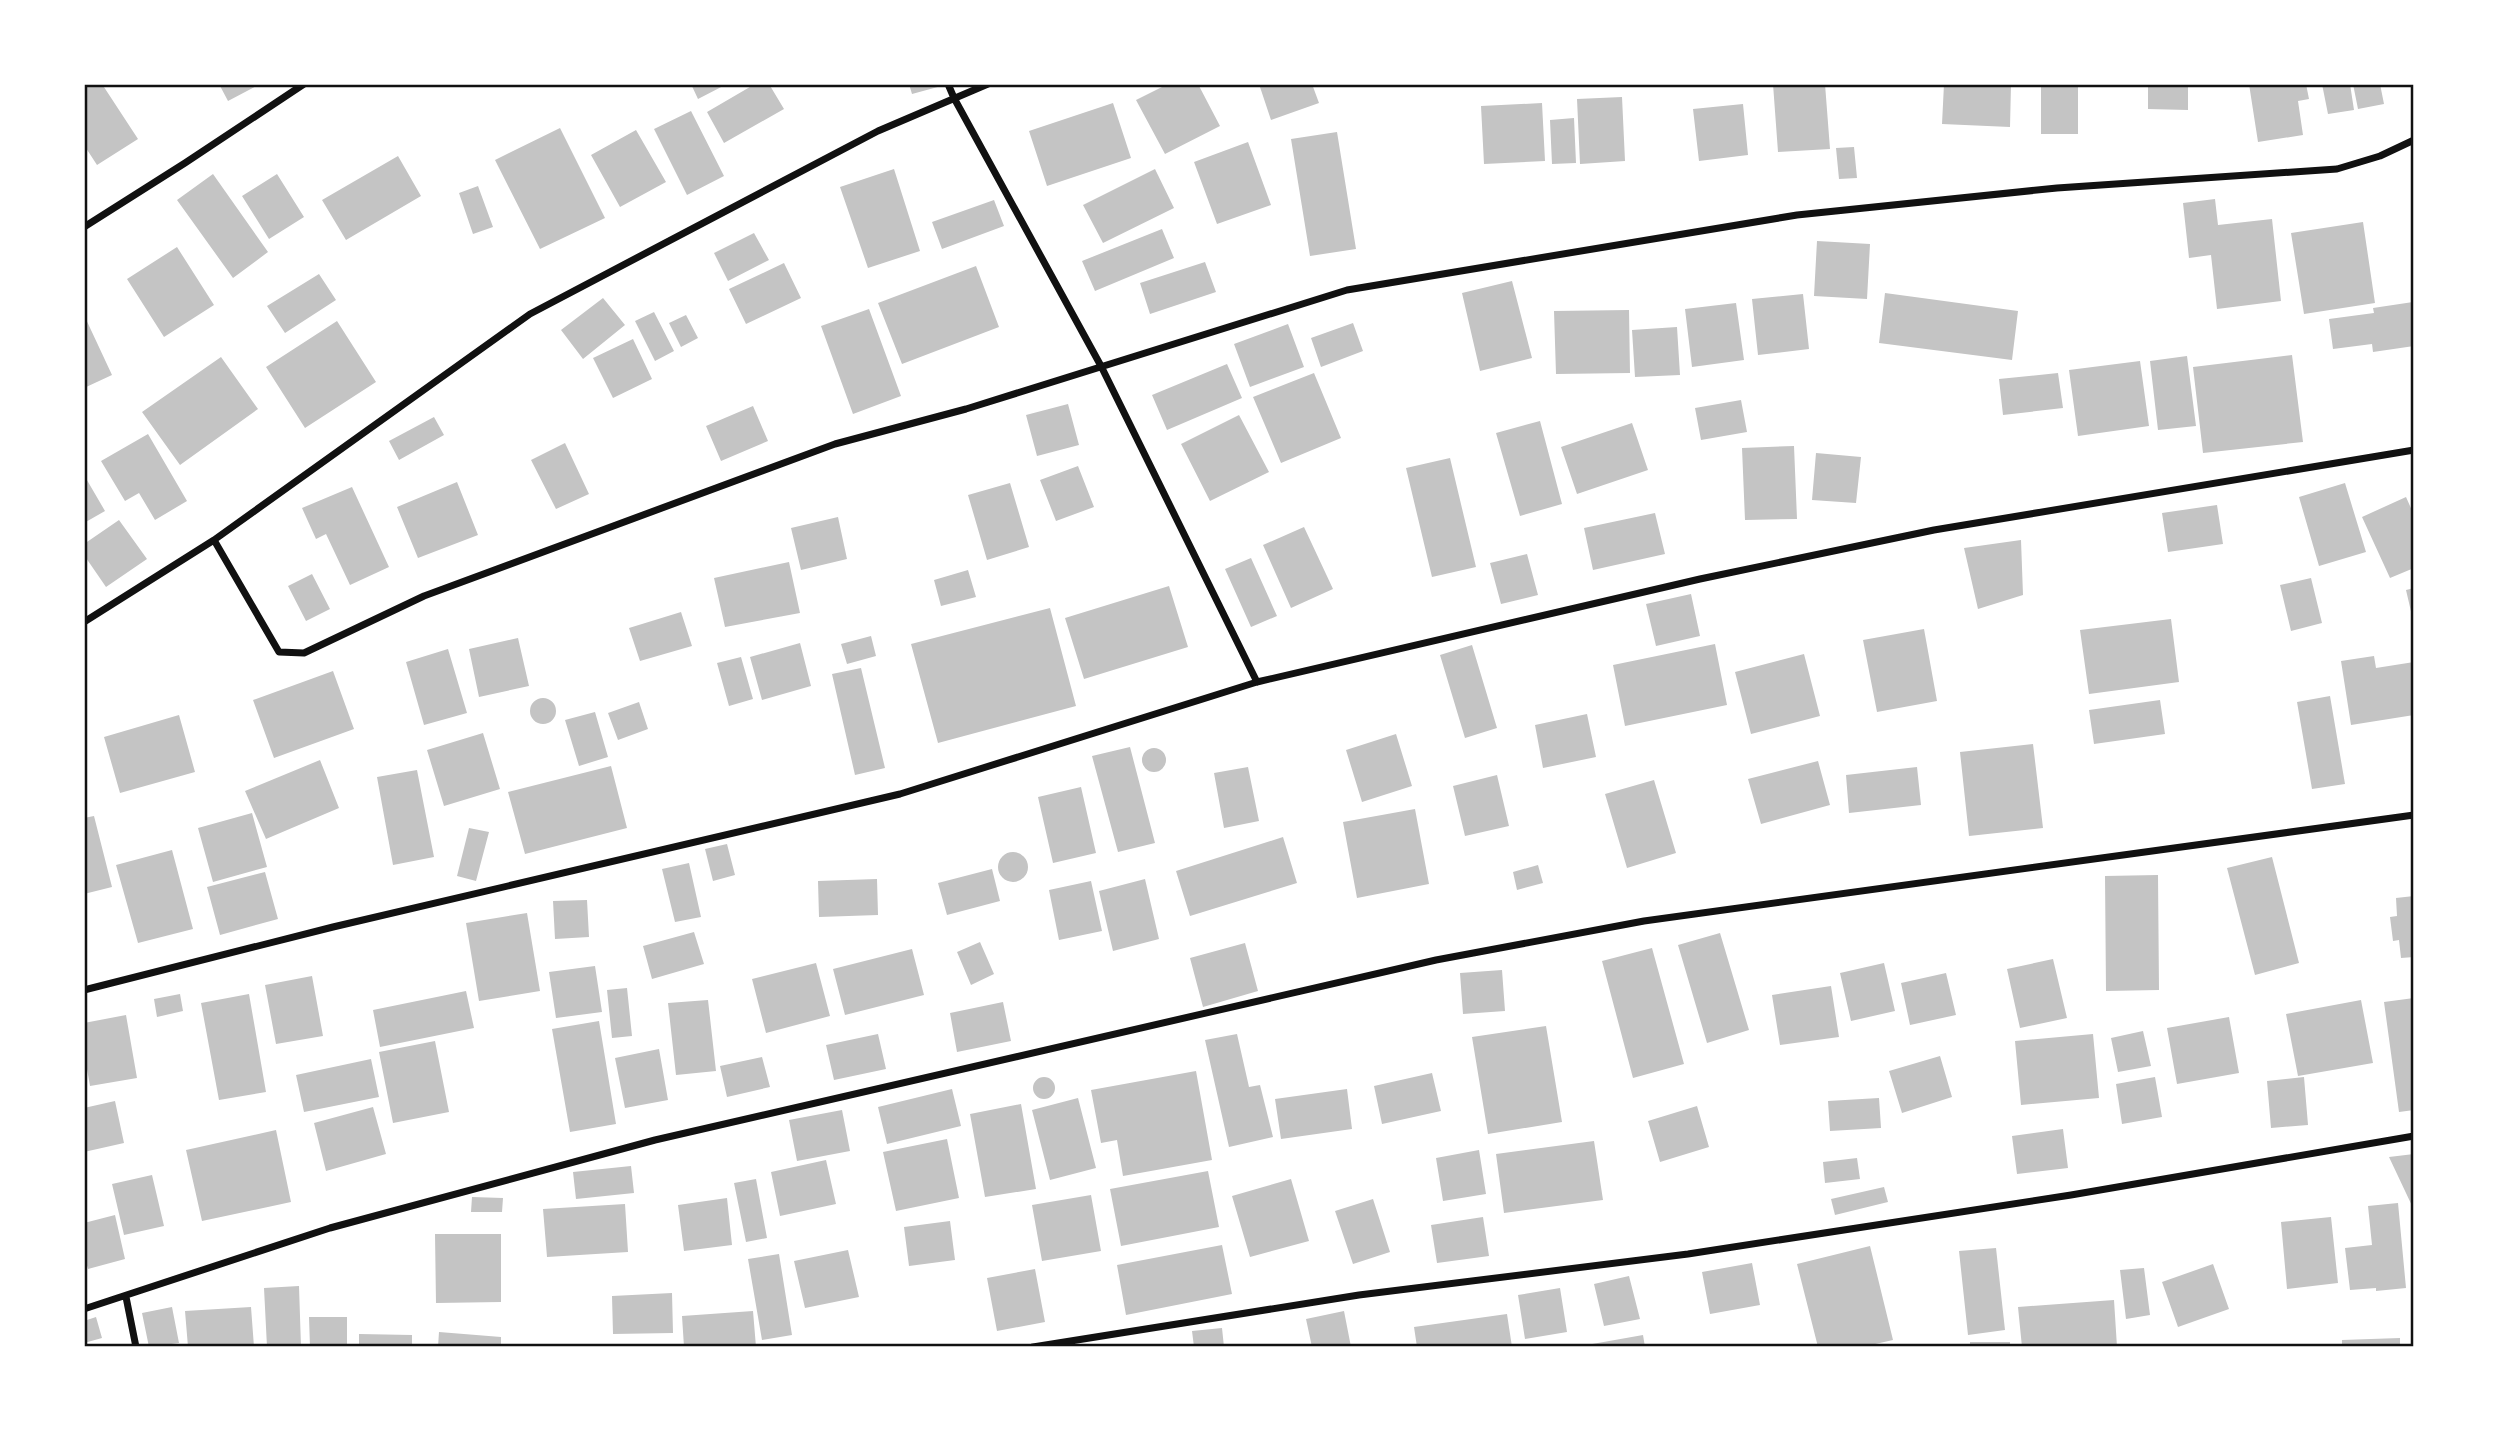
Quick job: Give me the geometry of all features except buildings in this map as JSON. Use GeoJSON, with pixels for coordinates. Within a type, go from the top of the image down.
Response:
{"type":"FeatureCollection","features":[{"type":"Feature","properties":{"kind":"street"},"geometry":{"type":"LineString","coordinates":[[84,227],[304,84]]}},
{"type":"Feature","properties":{"kind":"street"},"geometry":{"type":"LineString","coordinates":[[948,84],[1101,366],[1257,682]]}},
{"type":"Feature","properties":{"kind":"street"},"geometry":{"type":"LineString","coordinates":[[84,622],[214,540],[530,314],[878,131],[988,84]]}},
{"type":"Feature","properties":{"kind":"street"},"geometry":{"type":"LineString","coordinates":[[214,540],[279,652],[304,653],[424,596],[835,444],[966,409],[1347,290],[1797,215],[2057,188],[2337,169],[2380,156],[2414,140]]}},
{"type":"Feature","properties":{"kind":"street"},"geometry":{"type":"LineString","coordinates":[[84,990],[333,927],[901,794],[1257,682],[1700,579],[1934,530],[2414,450]]}},
{"type":"Feature","properties":{"kind":"street"},"geometry":{"type":"LineString","coordinates":[[84,1309],[330,1228],[655,1140],[1436,960],[1644,921],[2414,815]]}},
{"type":"Feature","properties":{"kind":"street"},"geometry":{"type":"LineString","coordinates":[[1033,1347],[1359,1295],[1688,1254],[2071,1195],[2414,1136]]}},
{"type":"Feature","properties":{"kind":"street"},"geometry":{"type":"LineString","coordinates":[[126,1297],[136,1347]]}}]}
